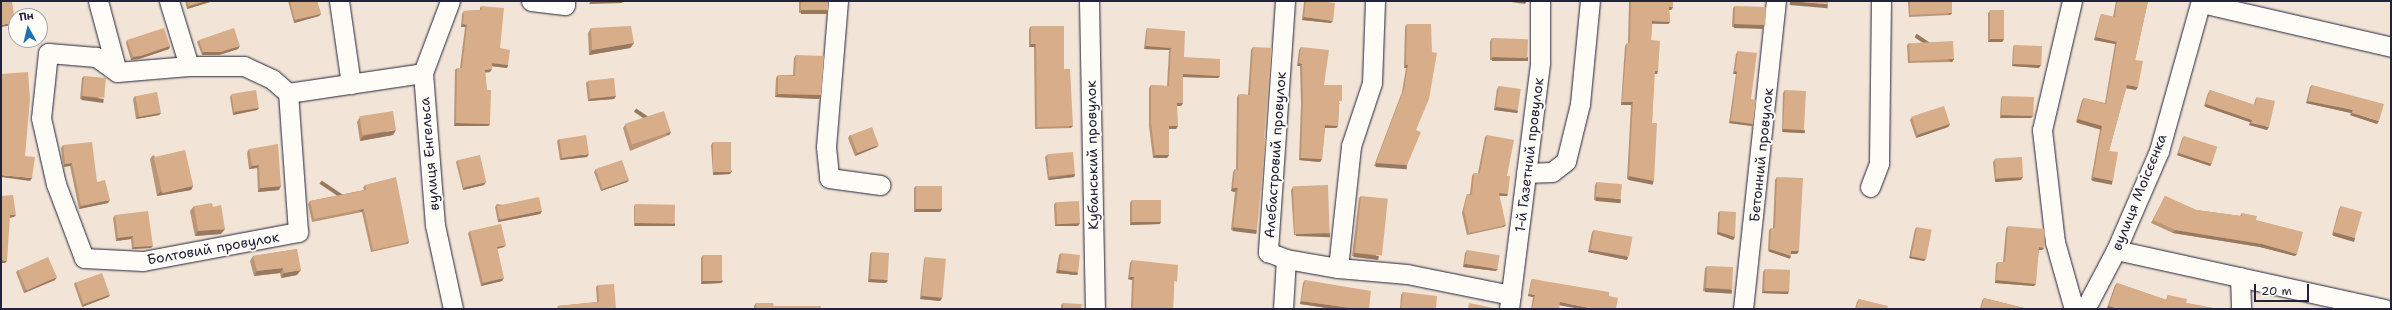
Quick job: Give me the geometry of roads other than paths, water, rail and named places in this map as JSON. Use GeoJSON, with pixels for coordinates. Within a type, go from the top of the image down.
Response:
{"type":"FeatureCollection","features":[{"type":"Feature","properties":{"kind":"street"},"geometry":{"type":"LineString","coordinates":[[98,1],[117,72],[188,66],[244,66],[272,79],[288,93],[423,73]]}},
{"type":"Feature","properties":{"kind":"street"},"geometry":{"type":"LineString","coordinates":[[170,1],[188,66]]}},
{"type":"Feature","properties":{"kind":"street"},"geometry":{"type":"LineString","coordinates":[[339,1],[351,84]]}},
{"type":"Feature","properties":{"kind":"street","name":"вулиця Енгельса"},"geometry":{"type":"LineString","coordinates":[[450,1],[423,73],[435,225],[453,309]]}},
{"type":"Feature","properties":{"kind":"street"},"geometry":{"type":"LineString","coordinates":[[531,1],[565,5],[565,1]]}},
{"type":"Feature","properties":{"kind":"street"},"geometry":{"type":"LineString","coordinates":[[838,1],[826,147],[829,178],[881,185]]}},
{"type":"Feature","properties":{"kind":"street","name":"Кубанський провулок"},"geometry":{"type":"LineString","coordinates":[[1089,1],[1095,309]]}},
{"type":"Feature","properties":{"kind":"street","name":"Алебастровий провулок"},"geometry":{"type":"LineString","coordinates":[[1285,1],[1268,252],[1286,260],[1338,268],[1408,274],[1510,302]]}},
{"type":"Feature","properties":{"kind":"street"},"geometry":{"type":"LineString","coordinates":[[1338,268],[1351,146],[1372,83],[1375,1]]}},
{"type":"Feature","properties":{"kind":"street","name":"1-й Газетний провулок"},"geometry":{"type":"LineString","coordinates":[[1510,302],[1540,62],[1540,1]]}},
{"type":"Feature","properties":{"kind":"street"},"geometry":{"type":"LineString","coordinates":[[1526,173],[1552,172],[1566,161],[1580,104],[1590,1]]}},
{"type":"Feature","properties":{"kind":"street","name":"Бетонний провулок"},"geometry":{"type":"LineString","coordinates":[[1743,309],[1776,1]]}},
{"type":"Feature","properties":{"kind":"street"},"geometry":{"type":"LineString","coordinates":[[1870,187],[1879,163],[1881,1]]}},
{"type":"Feature","properties":{"kind":"street"},"geometry":{"type":"LineString","coordinates":[[2072,1],[2042,130],[2055,242],[2074,309]]}},
{"type":"Feature","properties":{"kind":"street"},"geometry":{"type":"LineString","coordinates":[[2201,2],[2391,47]]}},
{"type":"Feature","properties":{"kind":"street","name":"вулиця Моісєєнка"},"geometry":{"type":"LineString","coordinates":[[2085,309],[2116,250],[2158,151],[2201,2]]}},
{"type":"Feature","properties":{"kind":"street","name":"Болтовий провулок"},"geometry":{"type":"LineString","coordinates":[[117,72],[96,57],[48,53],[41,118],[56,184],[84,258],[143,261],[298,232],[288,93]]}},
{"type":"Feature","properties":{"kind":"street"},"geometry":{"type":"LineString","coordinates":[[2116,250],[2385,309]]}},
{"type":"Feature","properties":{"kind":"street"},"geometry":{"type":"LineString","coordinates":[[1283,309],[1286,260]]}},
{"type":"Feature","properties":{"kind":"street"},"geometry":{"type":"LineString","coordinates":[[2240,277],[2241,309]]}}]}
